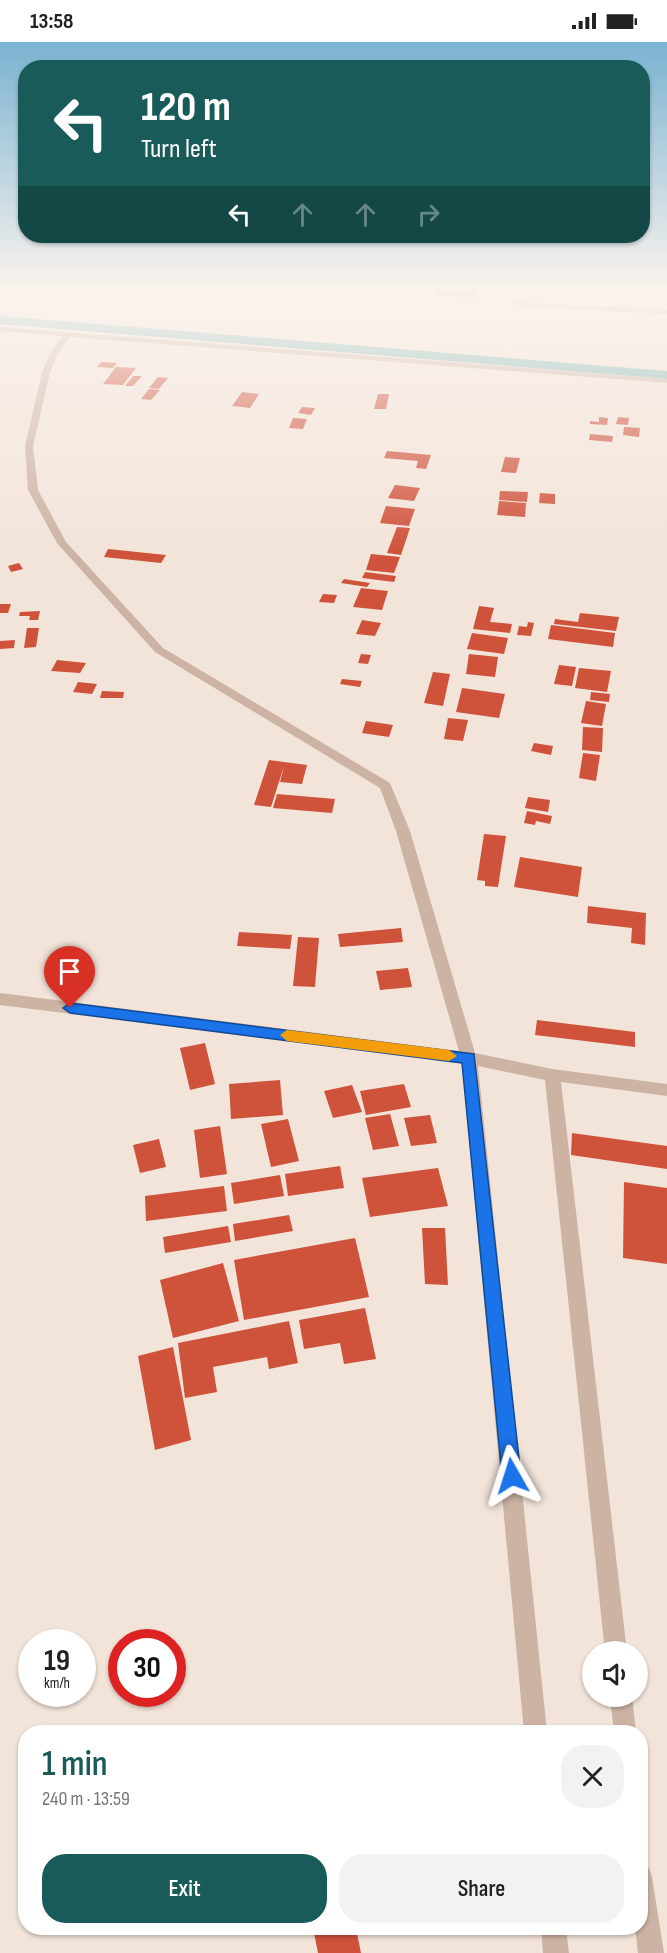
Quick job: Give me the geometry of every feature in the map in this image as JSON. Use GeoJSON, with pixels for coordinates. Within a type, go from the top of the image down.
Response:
{"type":"FeatureCollection","features":[{"type":"Feature","properties":{"kind":"street"},"geometry":{"type":"LineString","coordinates":[[46,374],[40,389],[29,446],[33,490],[62,543],[159,650],[386,786],[403,831],[469,1058],[535,1725]]}},
{"type":"Feature","properties":{"kind":"street"},"geometry":{"type":"LineString","coordinates":[[585,374],[667,381]]}},
{"type":"Feature","properties":{"kind":"street"},"geometry":{"type":"LineString","coordinates":[[0,999],[469,1058],[552,1075],[667,1090]]}},
{"type":"Feature","properties":{"kind":"street"},"geometry":{"type":"LineString","coordinates":[[552,1075],[615,1641]]}},
{"type":"Feature","properties":{"kind":"street"},"geometry":{"type":"LineString","coordinates":[[622,1707],[624,1725]]}},
{"type":"Feature","properties":{"kind":"street"},"geometry":{"type":"LineString","coordinates":[[648,1932],[651,1953]]}},
{"type":"Feature","properties":{"kind":"street"},"geometry":{"type":"LineString","coordinates":[[555,1935],[556,1953]]}},
{"type":"Feature","properties":{"kind":"building"},"geometry":{"type":"Polygon","coordinates":[[[111,374],[131,374],[123,385],[103,384],[111,374]]]}},
{"type":"Feature","properties":{"kind":"building"},"geometry":{"type":"Polygon","coordinates":[[[133,376],[142,376],[133,386],[125,386],[133,376]]]}},
{"type":"Feature","properties":{"kind":"building"},"geometry":{"type":"Polygon","coordinates":[[[158,377],[168,378],[159,389],[149,388],[158,377]]]}},
{"type":"Feature","properties":{"kind":"building"},"geometry":{"type":"Polygon","coordinates":[[[149,389],[160,390],[151,400],[141,399],[149,389]]]}},
{"type":"Feature","properties":{"kind":"building"},"geometry":{"type":"Polygon","coordinates":[[[242,392],[259,394],[250,408],[232,406],[242,392]]]}},
{"type":"Feature","properties":{"kind":"building"},"geometry":{"type":"Polygon","coordinates":[[[378,394],[389,394],[386,409],[374,409],[378,394]]]}},
{"type":"Feature","properties":{"kind":"building"},"geometry":{"type":"Polygon","coordinates":[[[302,407],[315,408],[311,415],[298,413],[302,407]]]}},
{"type":"Feature","properties":{"kind":"building"},"geometry":{"type":"Polygon","coordinates":[[[599,417],[608,418],[607,425],[590,424],[590,421],[599,422],[599,417]]]}},
{"type":"Feature","properties":{"kind":"building"},"geometry":{"type":"Polygon","coordinates":[[[618,417],[629,418],[628,425],[616,424],[618,417]]]}},
{"type":"Feature","properties":{"kind":"building"},"geometry":{"type":"Polygon","coordinates":[[[293,418],[307,419],[303,429],[289,428],[293,418]]]}},
{"type":"Feature","properties":{"kind":"building"},"geometry":{"type":"Polygon","coordinates":[[[624,427],[640,428],[639,437],[623,435],[624,427]]]}},
{"type":"Feature","properties":{"kind":"building"},"geometry":{"type":"Polygon","coordinates":[[[590,434],[613,436],[612,442],[589,440],[590,434]]]}},
{"type":"Feature","properties":{"kind":"building"},"geometry":{"type":"Polygon","coordinates":[[[387,451],[431,455],[426,469],[416,468],[418,461],[384,458],[387,451]]]}},
{"type":"Feature","properties":{"kind":"building"},"geometry":{"type":"Polygon","coordinates":[[[505,457],[520,458],[516,473],[501,472],[505,457]]]}},
{"type":"Feature","properties":{"kind":"building"},"geometry":{"type":"Polygon","coordinates":[[[395,485],[420,488],[414,501],[388,498],[395,485]]]}},
{"type":"Feature","properties":{"kind":"building"},"geometry":{"type":"Polygon","coordinates":[[[500,491],[528,492],[527,502],[499,500],[500,491]]]}},
{"type":"Feature","properties":{"kind":"building"},"geometry":{"type":"Polygon","coordinates":[[[540,493],[555,494],[555,504],[539,503],[540,493]]]}},
{"type":"Feature","properties":{"kind":"building"},"geometry":{"type":"Polygon","coordinates":[[[499,501],[526,503],[525,517],[497,515],[499,501]]]}},
{"type":"Feature","properties":{"kind":"building"},"geometry":{"type":"Polygon","coordinates":[[[386,506],[415,509],[409,526],[380,523],[386,506]]]}},
{"type":"Feature","properties":{"kind":"building"},"geometry":{"type":"Polygon","coordinates":[[[397,527],[410,528],[401,555],[387,553],[397,527]]]}},
{"type":"Feature","properties":{"kind":"building"},"geometry":{"type":"Polygon","coordinates":[[[108,549],[166,555],[161,563],[104,557],[108,549]]]}},
{"type":"Feature","properties":{"kind":"building"},"geometry":{"type":"Polygon","coordinates":[[[371,554],[400,557],[394,573],[366,570],[371,554]]]}},
{"type":"Feature","properties":{"kind":"building"},"geometry":{"type":"Polygon","coordinates":[[[19,563],[23,569],[11,572],[8,566],[19,563]]]}},
{"type":"Feature","properties":{"kind":"building"},"geometry":{"type":"Polygon","coordinates":[[[365,572],[396,576],[394,582],[362,578],[365,572]]]}},
{"type":"Feature","properties":{"kind":"building"},"geometry":{"type":"Polygon","coordinates":[[[344,579],[370,583],[367,587],[341,583],[344,579]]]}},
{"type":"Feature","properties":{"kind":"building"},"geometry":{"type":"Polygon","coordinates":[[[361,588],[388,591],[382,610],[353,607],[361,588]]]}},
{"type":"Feature","properties":{"kind":"building"},"geometry":{"type":"Polygon","coordinates":[[[323,594],[337,595],[334,603],[319,602],[323,594]]]}},
{"type":"Feature","properties":{"kind":"building"},"geometry":{"type":"Polygon","coordinates":[[[0,604],[11,604],[8,613],[0,613],[0,604]]]}},
{"type":"Feature","properties":{"kind":"building"},"geometry":{"type":"Polygon","coordinates":[[[479,606],[494,608],[490,622],[512,624],[510,633],[473,629],[479,606]]]}},
{"type":"Feature","properties":{"kind":"building"},"geometry":{"type":"Polygon","coordinates":[[[40,611],[38,620],[29,620],[30,616],[19,616],[20,612],[40,611]]]}},
{"type":"Feature","properties":{"kind":"building"},"geometry":{"type":"Polygon","coordinates":[[[580,613],[619,617],[616,631],[554,624],[555,619],[578,622],[580,613]]]}},
{"type":"Feature","properties":{"kind":"building"},"geometry":{"type":"Polygon","coordinates":[[[362,620],[381,623],[375,636],[356,634],[362,620]]]}},
{"type":"Feature","properties":{"kind":"building"},"geometry":{"type":"Polygon","coordinates":[[[528,622],[534,623],[531,636],[517,635],[519,626],[527,627],[528,622]]]}},
{"type":"Feature","properties":{"kind":"building"},"geometry":{"type":"Polygon","coordinates":[[[551,625],[615,633],[613,647],[548,639],[551,625]]]}},
{"type":"Feature","properties":{"kind":"building"},"geometry":{"type":"Polygon","coordinates":[[[27,628],[39,628],[36,647],[24,648],[27,628]]]}},
{"type":"Feature","properties":{"kind":"building"},"geometry":{"type":"Polygon","coordinates":[[[472,633],[508,638],[504,654],[467,649],[472,633]]]}},
{"type":"Feature","properties":{"kind":"building"},"geometry":{"type":"Polygon","coordinates":[[[15,640],[14,648],[0,649],[0,641],[15,640]]]}},
{"type":"Feature","properties":{"kind":"building"},"geometry":{"type":"Polygon","coordinates":[[[361,654],[371,655],[368,664],[358,663],[361,654]]]}},
{"type":"Feature","properties":{"kind":"building"},"geometry":{"type":"Polygon","coordinates":[[[469,654],[498,657],[495,677],[466,674],[469,654]]]}},
{"type":"Feature","properties":{"kind":"building"},"geometry":{"type":"Polygon","coordinates":[[[57,660],[86,663],[80,673],[51,671],[57,660]]]}},
{"type":"Feature","properties":{"kind":"building"},"geometry":{"type":"Polygon","coordinates":[[[559,665],[576,667],[572,686],[554,684],[559,665]]]}},
{"type":"Feature","properties":{"kind":"building"},"geometry":{"type":"Polygon","coordinates":[[[579,668],[611,671],[607,692],[575,688],[579,668]]]}},
{"type":"Feature","properties":{"kind":"building"},"geometry":{"type":"Polygon","coordinates":[[[433,672],[450,674],[443,706],[424,703],[433,672]]]}},
{"type":"Feature","properties":{"kind":"building"},"geometry":{"type":"Polygon","coordinates":[[[342,679],[362,681],[360,687],[340,684],[342,679]]]}},
{"type":"Feature","properties":{"kind":"building"},"geometry":{"type":"Polygon","coordinates":[[[78,682],[97,684],[92,694],[73,692],[78,682]]]}},
{"type":"Feature","properties":{"kind":"building"},"geometry":{"type":"Polygon","coordinates":[[[462,688],[505,694],[499,718],[456,712],[462,688]]]}},
{"type":"Feature","properties":{"kind":"building"},"geometry":{"type":"Polygon","coordinates":[[[102,691],[124,692],[123,698],[100,698],[102,691]]]}},
{"type":"Feature","properties":{"kind":"building"},"geometry":{"type":"Polygon","coordinates":[[[591,692],[610,694],[609,702],[590,700],[591,692]]]}},
{"type":"Feature","properties":{"kind":"building"},"geometry":{"type":"Polygon","coordinates":[[[586,701],[606,704],[602,726],[581,723],[586,701]]]}},
{"type":"Feature","properties":{"kind":"building"},"geometry":{"type":"Polygon","coordinates":[[[448,718],[468,720],[463,741],[444,739],[448,718]]]}},
{"type":"Feature","properties":{"kind":"building"},"geometry":{"type":"Polygon","coordinates":[[[366,721],[393,725],[389,737],[362,733],[366,721]]]}},
{"type":"Feature","properties":{"kind":"building"},"geometry":{"type":"Polygon","coordinates":[[[583,727],[603,728],[602,752],[582,750],[583,727]]]}},
{"type":"Feature","properties":{"kind":"building"},"geometry":{"type":"Polygon","coordinates":[[[534,743],[553,746],[551,755],[531,751],[534,743]]]}},
{"type":"Feature","properties":{"kind":"building"},"geometry":{"type":"Polygon","coordinates":[[[583,753],[600,755],[596,781],[579,778],[583,753]]]}},
{"type":"Feature","properties":{"kind":"building"},"geometry":{"type":"Polygon","coordinates":[[[269,760],[307,765],[302,784],[280,782],[284,766],[271,807],[254,805],[269,760]]]}},
{"type":"Feature","properties":{"kind":"building"},"geometry":{"type":"Polygon","coordinates":[[[277,794],[335,799],[332,813],[273,808],[277,794]]]}},
{"type":"Feature","properties":{"kind":"building"},"geometry":{"type":"Polygon","coordinates":[[[528,797],[550,800],[548,812],[525,808],[528,797]]]}},
{"type":"Feature","properties":{"kind":"building"},"geometry":{"type":"Polygon","coordinates":[[[527,811],[552,816],[550,824],[536,821],[535,825],[524,823],[527,811]]]}},
{"type":"Feature","properties":{"kind":"building"},"geometry":{"type":"Polygon","coordinates":[[[484,834],[506,836],[498,887],[485,886],[485,881],[477,880],[484,834]]]}},
{"type":"Feature","properties":{"kind":"building"},"geometry":{"type":"Polygon","coordinates":[[[520,857],[582,867],[578,897],[514,887],[520,857]]]}},
{"type":"Feature","properties":{"kind":"building"},"geometry":{"type":"Polygon","coordinates":[[[588,906],[646,913],[645,945],[631,943],[632,928],[587,923],[588,906]]]}},
{"type":"Feature","properties":{"kind":"building"},"geometry":{"type":"Polygon","coordinates":[[[401,928],[403,942],[340,947],[338,934],[401,928]]]}},
{"type":"Feature","properties":{"kind":"building"},"geometry":{"type":"Polygon","coordinates":[[[239,932],[292,935],[290,949],[237,946],[239,932]]]}},
{"type":"Feature","properties":{"kind":"building"},"geometry":{"type":"Polygon","coordinates":[[[298,937],[319,938],[315,987],[293,986],[298,937]]]}},
{"type":"Feature","properties":{"kind":"building"},"geometry":{"type":"Polygon","coordinates":[[[408,968],[412,987],[380,990],[376,971],[408,968]]]}},
{"type":"Feature","properties":{"kind":"building"},"geometry":{"type":"Polygon","coordinates":[[[537,1020],[635,1032],[635,1047],[535,1035],[537,1020]]]}},
{"type":"Feature","properties":{"kind":"building"},"geometry":{"type":"Polygon","coordinates":[[[205,1043],[215,1084],[190,1090],[180,1048],[205,1043]]]}},
{"type":"Feature","properties":{"kind":"building"},"geometry":{"type":"Polygon","coordinates":[[[280,1080],[283,1115],[231,1119],[229,1084],[280,1080]]]}},
{"type":"Feature","properties":{"kind":"building"},"geometry":{"type":"Polygon","coordinates":[[[404,1084],[411,1107],[366,1115],[360,1091],[404,1084]]]}},
{"type":"Feature","properties":{"kind":"building"},"geometry":{"type":"Polygon","coordinates":[[[352,1085],[362,1112],[333,1118],[324,1091],[352,1085]]]}},
{"type":"Feature","properties":{"kind":"building"},"geometry":{"type":"Polygon","coordinates":[[[390,1114],[399,1146],[373,1150],[365,1118],[390,1114]]]}},
{"type":"Feature","properties":{"kind":"building"},"geometry":{"type":"Polygon","coordinates":[[[430,1115],[437,1143],[411,1146],[404,1118],[430,1115]]]}},
{"type":"Feature","properties":{"kind":"building"},"geometry":{"type":"Polygon","coordinates":[[[288,1119],[299,1161],[271,1167],[261,1124],[288,1119]]]}},
{"type":"Feature","properties":{"kind":"building"},"geometry":{"type":"Polygon","coordinates":[[[220,1126],[227,1174],[200,1178],[194,1130],[220,1126]]]}},
{"type":"Feature","properties":{"kind":"building"},"geometry":{"type":"Polygon","coordinates":[[[572,1133],[667,1146],[667,1169],[571,1155],[572,1133]]]}},
{"type":"Feature","properties":{"kind":"building"},"geometry":{"type":"Polygon","coordinates":[[[159,1139],[166,1167],[140,1173],[133,1145],[159,1139]]]}},
{"type":"Feature","properties":{"kind":"building"},"geometry":{"type":"Polygon","coordinates":[[[340,1166],[344,1188],[288,1196],[285,1174],[340,1166]]]}},
{"type":"Feature","properties":{"kind":"building"},"geometry":{"type":"Polygon","coordinates":[[[438,1168],[448,1206],[370,1217],[362,1178],[438,1168]]]}},
{"type":"Feature","properties":{"kind":"building"},"geometry":{"type":"Polygon","coordinates":[[[280,1175],[284,1196],[234,1204],[231,1183],[280,1175]]]}},
{"type":"Feature","properties":{"kind":"building"},"geometry":{"type":"Polygon","coordinates":[[[624,1182],[667,1188],[667,1264],[623,1258],[624,1182]]]}},
{"type":"Feature","properties":{"kind":"building"},"geometry":{"type":"Polygon","coordinates":[[[224,1186],[227,1211],[146,1221],[145,1196],[224,1186]]]}},
{"type":"Feature","properties":{"kind":"building"},"geometry":{"type":"Polygon","coordinates":[[[289,1215],[293,1231],[235,1241],[233,1224],[289,1215]]]}},
{"type":"Feature","properties":{"kind":"building"},"geometry":{"type":"Polygon","coordinates":[[[228,1226],[231,1242],[165,1253],[163,1237],[228,1226]]]}},
{"type":"Feature","properties":{"kind":"building"},"geometry":{"type":"Polygon","coordinates":[[[422,1228],[445,1228],[448,1285],[425,1284],[422,1228]]]}},
{"type":"Feature","properties":{"kind":"building"},"geometry":{"type":"Polygon","coordinates":[[[355,1238],[369,1297],[244,1320],[234,1260],[355,1238]]]}},
{"type":"Feature","properties":{"kind":"building"},"geometry":{"type":"Polygon","coordinates":[[[223,1263],[239,1321],[173,1338],[160,1280],[223,1263]]]}},
{"type":"Feature","properties":{"kind":"building"},"geometry":{"type":"Polygon","coordinates":[[[365,1308],[376,1359],[344,1364],[340,1343],[304,1349],[299,1320],[365,1308]]]}},
{"type":"Feature","properties":{"kind":"building"},"geometry":{"type":"Polygon","coordinates":[[[289,1321],[298,1363],[269,1369],[267,1357],[213,1367],[217,1392],[185,1398],[178,1343],[289,1321]]]}},
{"type":"Feature","properties":{"kind":"building"},"geometry":{"type":"Polygon","coordinates":[[[173,1347],[191,1440],[155,1450],[138,1356],[173,1347]]]}},
{"type":"Feature","properties":{"kind":"building"},"geometry":{"type":"Polygon","coordinates":[[[314,1935],[357,1935],[361,1953],[318,1953],[314,1935]]]}},
{"type":"Feature","properties":{"kind":"waterway"},"geometry":{"type":"LineString","coordinates":[[657,374],[667,375]]}},
{"type":"Feature","properties":{"kind":"slow traffic"},"geometry":{"type":"LineString","coordinates":[[287,1035],[449,1056]]}},
{"type":"Feature","properties":{"kind":"route"},"geometry":{"type":"LineString","coordinates":[[70,1008],[469,1058],[512,1476]]}}]}
